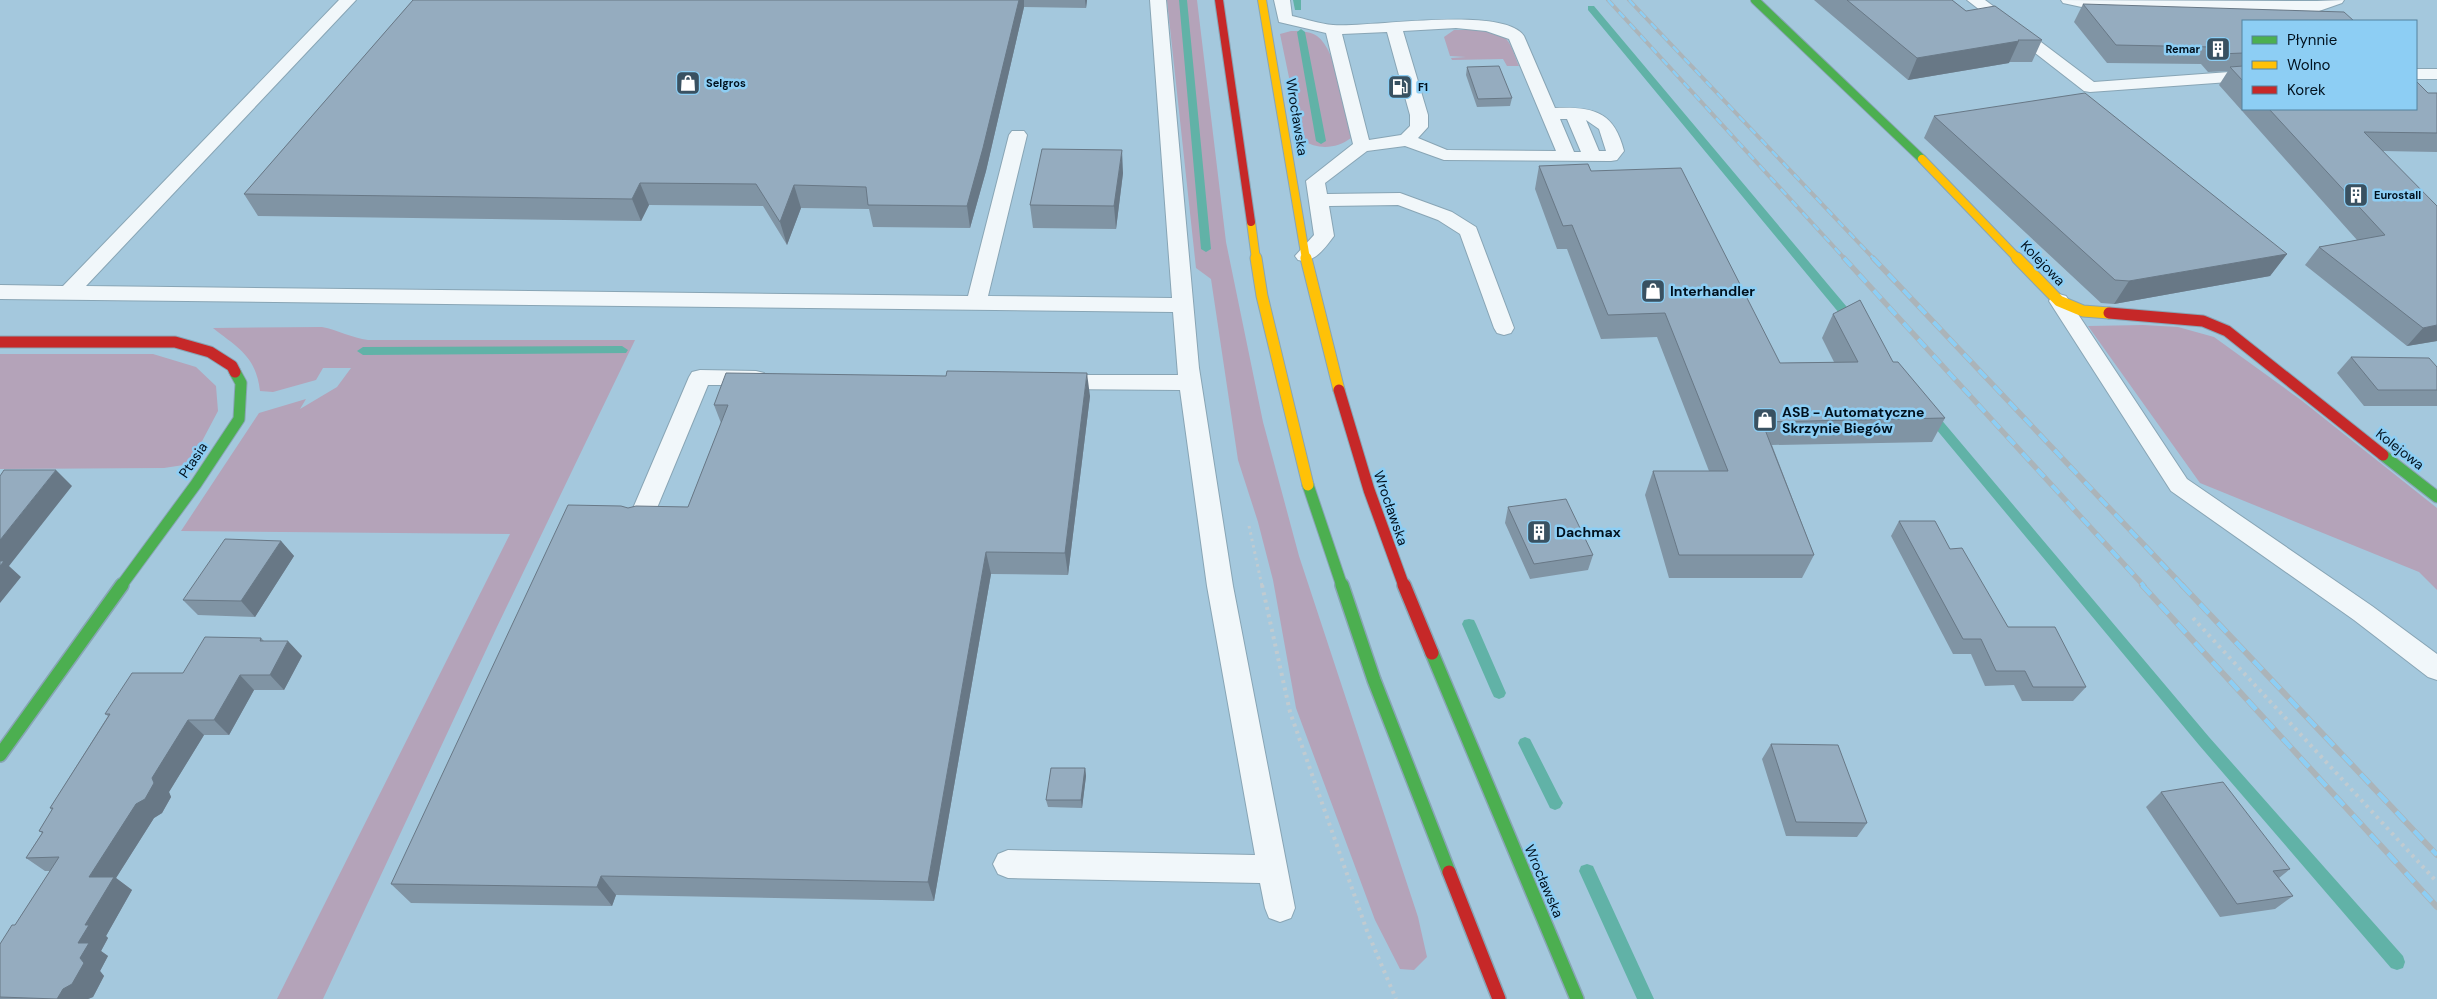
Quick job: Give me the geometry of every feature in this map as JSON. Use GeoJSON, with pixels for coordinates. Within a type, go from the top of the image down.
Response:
{"type":"FeatureCollection","features":[{"type":"Feature","properties":{"kind":"main road"},"geometry":{"type":"LineString","coordinates":[[1219,0],[1262,296],[1309,490],[1374,680],[1465,917],[1499,999]]}},
{"type":"Feature","properties":{"kind":"main road","name":"Wrocławska"},"geometry":{"type":"LineString","coordinates":[[1262,0],[1305,256],[1350,435],[1397,570],[1577,999]]}},
{"type":"Feature","properties":{"kind":"main road","name":"Kolejowa"},"geometry":{"type":"LineString","coordinates":[[1755,0],[1908,146],[2059,301],[2083,311],[2203,320],[2227,331],[2437,497]]}},
{"type":"Feature","properties":{"kind":"main road","name":"Ptasia"},"geometry":{"type":"LineString","coordinates":[[0,342],[175,342],[210,352],[232,366],[241,383],[239,420],[196,484],[73,651],[0,755]]}},
{"type":"Feature","properties":{"kind":"lane"},"geometry":{"type":"LineString","coordinates":[[69,292],[348,0]]}},
{"type":"Feature","properties":{"kind":"lane"},"geometry":{"type":"LineString","coordinates":[[1158,0],[1190,383],[1220,586],[1280,908]]}},
{"type":"Feature","properties":{"kind":"lane"},"geometry":{"type":"LineString","coordinates":[[1282,0],[1285,19],[1333,30],[1477,23],[1501,28],[1516,36],[1567,157]]}},
{"type":"Feature","properties":{"kind":"lane"},"geometry":{"type":"LineString","coordinates":[[1975,0],[2090,87],[2242,76]]}},
{"type":"Feature","properties":{"kind":"lane"},"geometry":{"type":"LineString","coordinates":[[2069,0],[2091,4],[2257,3],[2319,6],[2336,0]]}},
{"type":"Feature","properties":{"kind":"lane"},"geometry":{"type":"LineString","coordinates":[[1394,27],[1419,115],[1419,128],[1407,140]]}},
{"type":"Feature","properties":{"kind":"lane"},"geometry":{"type":"LineString","coordinates":[[1333,30],[1362,146]]}},
{"type":"Feature","properties":{"kind":"lane"},"geometry":{"type":"LineString","coordinates":[[2417,74],[2437,74]]}},
{"type":"Feature","properties":{"kind":"lane"},"geometry":{"type":"LineString","coordinates":[[1305,256],[1324,236],[1315,181],[1362,146],[1407,140],[1444,155],[1592,157],[1611,156],[1615,151],[1605,122],[1597,117],[1574,113],[1549,114]]}},
{"type":"Feature","properties":{"kind":"lane"},"geometry":{"type":"LineString","coordinates":[[1574,113],[1592,157]]}},
{"type":"Feature","properties":{"kind":"lane"},"geometry":{"type":"LineString","coordinates":[[976,303],[1018,136]]}},
{"type":"Feature","properties":{"kind":"lane"},"geometry":{"type":"LineString","coordinates":[[1318,200],[1400,199],[1446,216],[1469,231],[1504,328]]}},
{"type":"Feature","properties":{"kind":"lane"},"geometry":{"type":"LineString","coordinates":[[0,292],[1182,305]]}},
{"type":"Feature","properties":{"kind":"lane"},"geometry":{"type":"LineString","coordinates":[[2059,301],[2179,485],[2363,613],[2437,669]]}},
{"type":"Feature","properties":{"kind":"lane"},"geometry":{"type":"LineString","coordinates":[[640,520],[700,377],[778,378]]}},
{"type":"Feature","properties":{"kind":"lane"},"geometry":{"type":"LineString","coordinates":[[1033,381],[1190,383]]}},
{"type":"Feature","properties":{"kind":"lane"},"geometry":{"type":"LineString","coordinates":[[1008,864],[1273,870]]}},
{"type":"Feature","properties":{"kind":"path"},"geometry":{"type":"LineString","coordinates":[[1248,521],[1290,712],[1367,931],[1396,999]]}},
{"type":"Feature","properties":{"kind":"path"},"geometry":{"type":"LineString","coordinates":[[2193,618],[2437,882]]}},
{"type":"Feature","properties":{"kind":"shaded area"},"geometry":{"type":"Polygon","coordinates":[[[1167,0],[1197,0],[1226,242],[1263,422],[1299,556],[1418,917],[1427,957],[1414,970],[1400,969],[1375,920],[1296,708],[1273,580],[1258,522],[1238,460],[1211,279],[1196,268],[1167,0]]]}},
{"type":"Feature","properties":{"kind":"shaded area"},"geometry":{"type":"Polygon","coordinates":[[[1454,30],[1482,30],[1503,36],[1511,46],[1519,66],[1507,66],[1503,59],[1452,60],[1451,58],[1466,57],[1450,56],[1444,37],[1454,30]]]}},
{"type":"Feature","properties":{"kind":"shaded area"},"geometry":{"type":"Polygon","coordinates":[[[1291,31],[1314,34],[1324,44],[1330,55],[1340,83],[1351,138],[1345,142],[1321,147],[1302,140],[1280,34],[1291,31]]]}},
{"type":"Feature","properties":{"kind":"shaded area"},"geometry":{"type":"Polygon","coordinates":[[[2143,325],[2178,327],[2214,337],[2301,400],[2437,508],[2437,590],[2419,572],[2200,483],[2088,326],[2143,325]]]}},
{"type":"Feature","properties":{"kind":"shaded area"},"geometry":{"type":"Polygon","coordinates":[[[322,327],[368,340],[635,340],[495,631],[323,999],[277,999],[510,534],[181,531],[259,413],[306,399],[300,409],[337,387],[351,368],[323,368],[316,380],[273,392],[260,391],[258,379],[250,361],[238,347],[213,328],[322,327]]]}},
{"type":"Feature","properties":{"kind":"shaded area"},"geometry":{"type":"Polygon","coordinates":[[[0,354],[153,354],[196,367],[216,386],[218,411],[190,464],[164,468],[0,469],[0,354]]]}},
{"type":"Feature","properties":{"kind":"building","name":"Selgros"},"geometry":{"type":"Polygon","coordinates":[[[413,0],[1019,0],[967,206],[868,205],[866,187],[794,185],[780,222],[756,184],[640,183],[632,199],[244,194],[413,0]]]}},
{"type":"Feature","properties":{"kind":"building"},"geometry":{"type":"Polygon","coordinates":[[[1847,0],[1952,0],[1966,11],[1995,6],[2042,40],[2018,40],[1917,58],[1847,0]]]}},
{"type":"Feature","properties":{"kind":"building"},"geometry":{"type":"Polygon","coordinates":[[[2083,4],[2344,12],[2353,20],[2242,20],[2242,53],[2219,54],[2212,47],[2116,45],[2083,4]]]}},
{"type":"Feature","properties":{"kind":"building"},"geometry":{"type":"Polygon","coordinates":[[[1499,66],[1512,98],[1478,99],[1467,67],[1499,66]]]}},
{"type":"Feature","properties":{"kind":"building"},"geometry":{"type":"Polygon","coordinates":[[[2242,66],[2242,80],[2230,67],[2242,66]]]}},
{"type":"Feature","properties":{"kind":"building"},"geometry":{"type":"Polygon","coordinates":[[[2417,82],[2428,93],[2437,93],[2437,133],[2364,132],[2437,206],[2437,325],[2423,328],[2319,247],[2385,235],[2270,110],[2417,110],[2417,82]]]}},
{"type":"Feature","properties":{"kind":"building"},"geometry":{"type":"Polygon","coordinates":[[[2085,93],[2287,254],[2129,281],[2115,280],[1934,116],[2085,93]]]}},
{"type":"Feature","properties":{"kind":"building"},"geometry":{"type":"Polygon","coordinates":[[[1042,149],[1122,150],[1114,206],[1030,205],[1042,149]]]}},
{"type":"Feature","properties":{"kind":"building"},"geometry":{"type":"Polygon","coordinates":[[[1588,164],[1591,171],[1681,168],[1780,363],[1858,362],[1833,314],[1860,300],[1893,362],[1898,362],[1945,418],[1762,422],[1814,555],[1679,555],[1653,471],[1728,471],[1665,313],[1608,315],[1572,225],[1563,226],[1539,166],[1588,164]]]}},
{"type":"Feature","properties":{"kind":"building"},"geometry":{"type":"Polygon","coordinates":[[[2351,357],[2429,358],[2437,367],[2437,390],[2378,390],[2351,357]]]}},
{"type":"Feature","properties":{"kind":"building"},"geometry":{"type":"Polygon","coordinates":[[[947,371],[1087,373],[1065,553],[986,552],[928,882],[601,876],[597,887],[391,884],[568,505],[621,506],[628,508],[636,506],[688,507],[728,405],[714,405],[726,373],[946,376],[947,371]]]}},
{"type":"Feature","properties":{"kind":"building"},"geometry":{"type":"Polygon","coordinates":[[[4,470],[56,470],[0,540],[0,476],[4,470]]]}},
{"type":"Feature","properties":{"kind":"building"},"geometry":{"type":"Polygon","coordinates":[[[1566,499],[1593,555],[1534,564],[1508,507],[1566,499]]]}},
{"type":"Feature","properties":{"kind":"building"},"geometry":{"type":"Polygon","coordinates":[[[1899,521],[1935,521],[1950,549],[1962,548],[2008,627],[2055,627],[2086,687],[2033,687],[2025,671],[1996,671],[1981,639],[1963,639],[1899,521]]]}},
{"type":"Feature","properties":{"kind":"building"},"geometry":{"type":"Polygon","coordinates":[[[225,539],[281,541],[241,601],[183,600],[225,539]]]}},
{"type":"Feature","properties":{"kind":"building"},"geometry":{"type":"Polygon","coordinates":[[[205,637],[261,638],[260,641],[288,641],[270,675],[240,675],[214,720],[188,720],[152,778],[154,783],[145,799],[136,804],[89,877],[114,877],[85,925],[89,925],[78,943],[89,943],[80,958],[84,963],[72,984],[63,989],[57,999],[0,997],[0,944],[12,925],[15,925],[59,857],[26,858],[43,832],[39,831],[53,808],[50,808],[110,714],[105,714],[132,673],[183,673],[205,637]]]}},
{"type":"Feature","properties":{"kind":"building"},"geometry":{"type":"Polygon","coordinates":[[[1771,744],[1838,745],[1867,823],[1796,822],[1771,744]]]}},
{"type":"Feature","properties":{"kind":"building"},"geometry":{"type":"Polygon","coordinates":[[[1051,768],[1085,768],[1081,800],[1046,800],[1051,768]]]}},
{"type":"Feature","properties":{"kind":"building"},"geometry":{"type":"Polygon","coordinates":[[[2223,782],[2290,869],[2273,871],[2293,896],[2237,904],[2161,792],[2223,782]]]}},
{"type":"Feature","properties":{"kind":"waterway"},"geometry":{"type":"LineString","coordinates":[[1183,0],[1206,249]]}},
{"type":"Feature","properties":{"kind":"waterway"},"geometry":{"type":"LineString","coordinates":[[1297,0],[1298,8]]}},
{"type":"Feature","properties":{"kind":"waterway"},"geometry":{"type":"LineString","coordinates":[[1591,8],[1853,322]]}},
{"type":"Feature","properties":{"kind":"waterway"},"geometry":{"type":"LineString","coordinates":[[1301,32],[1321,141]]}},
{"type":"Feature","properties":{"kind":"waterway"},"geometry":{"type":"LineString","coordinates":[[363,351],[622,350]]}},
{"type":"Feature","properties":{"kind":"waterway"},"geometry":{"type":"LineString","coordinates":[[1930,414],[2204,741],[2397,962]]}},
{"type":"Feature","properties":{"kind":"waterway"},"geometry":{"type":"LineString","coordinates":[[1469,624],[1499,693]]}},
{"type":"Feature","properties":{"kind":"waterway"},"geometry":{"type":"LineString","coordinates":[[1525,743],[1555,803]]}},
{"type":"Feature","properties":{"kind":"waterway"},"geometry":{"type":"LineString","coordinates":[[1587,871],[1646,999]]}},
{"type":"Feature","properties":{"kind":"railway"},"geometry":{"type":"LineString","coordinates":[[1608,0],[1845,259]]}},
{"type":"Feature","properties":{"kind":"railway"},"geometry":{"type":"LineString","coordinates":[[1629,0],[1874,259]]}},
{"type":"Feature","properties":{"kind":"railway"},"geometry":{"type":"LineString","coordinates":[[1844,258],[2144,586]]}},
{"type":"Feature","properties":{"kind":"railway"},"geometry":{"type":"LineString","coordinates":[[1873,258],[2183,586]]}},
{"type":"Feature","properties":{"kind":"railway"},"geometry":{"type":"LineString","coordinates":[[2142,585],[2437,907]]}},
{"type":"Feature","properties":{"kind":"railway"},"geometry":{"type":"LineString","coordinates":[[2182,585],[2437,855]]}},
{"type":"Feature","properties":{"kind":"traffic: fast"},"geometry":{"type":"LineString","coordinates":[[1755,0],[1922,159]]}},
{"type":"Feature","properties":{"kind":"traffic: fast"},"geometry":{"type":"LineString","coordinates":[[0,755],[73,651],[196,484],[239,419],[241,383],[235,372]]}},
{"type":"Feature","properties":{"kind":"traffic: fast"},"geometry":{"type":"LineString","coordinates":[[2383,455],[2437,497]]}},
{"type":"Feature","properties":{"kind":"traffic: fast"},"geometry":{"type":"LineString","coordinates":[[1308,485],[1374,680],[1449,872]]}},
{"type":"Feature","properties":{"kind":"traffic: fast"},"geometry":{"type":"LineString","coordinates":[[1432,653],[1577,999]]}},
{"type":"Feature","properties":{"kind":"traffic: slow"},"geometry":{"type":"LineString","coordinates":[[1262,0],[1303,247],[1339,390]]}},
{"type":"Feature","properties":{"kind":"traffic: slow"},"geometry":{"type":"LineString","coordinates":[[1922,159],[2059,301],[2083,311],[2109,313]]}},
{"type":"Feature","properties":{"kind":"traffic: slow"},"geometry":{"type":"LineString","coordinates":[[1251,222],[1262,296],[1308,485]]}},
{"type":"Feature","properties":{"kind":"traffic: jam"},"geometry":{"type":"LineString","coordinates":[[1219,0],[1251,222]]}},
{"type":"Feature","properties":{"kind":"traffic: jam"},"geometry":{"type":"LineString","coordinates":[[2109,313],[2203,321],[2227,331],[2383,455]]}},
{"type":"Feature","properties":{"kind":"traffic: jam"},"geometry":{"type":"LineString","coordinates":[[0,342],[175,342],[210,352],[232,366],[235,372]]}},
{"type":"Feature","properties":{"kind":"traffic: jam"},"geometry":{"type":"LineString","coordinates":[[1339,390],[1369,490],[1432,653]]}},
{"type":"Feature","properties":{"kind":"traffic: jam"},"geometry":{"type":"LineString","coordinates":[[1449,872],[1499,999]]}},
{"type":"Feature","properties":{"kind":"place","name":"Remar"},"geometry":{"type":"Point","coordinates":[2218,49]}},
{"type":"Feature","properties":{"kind":"place","name":"Selgros"},"geometry":{"type":"Point","coordinates":[688,83]}},
{"type":"Feature","properties":{"kind":"place","name":"F1"},"geometry":{"type":"Point","coordinates":[1400,87]}},
{"type":"Feature","properties":{"kind":"place","name":"Eurostall"},"geometry":{"type":"Point","coordinates":[2356,195]}},
{"type":"Feature","properties":{"kind":"place","name":"Interhandler"},"geometry":{"type":"Point","coordinates":[1653,291]}},
{"type":"Feature","properties":{"kind":"place","name":"ASB - Automatyczne Skrzynie Biegów"},"geometry":{"type":"Point","coordinates":[1765,420]}},
{"type":"Feature","properties":{"kind":"place","name":"Dachmax"},"geometry":{"type":"Point","coordinates":[1539,532]}}]}
